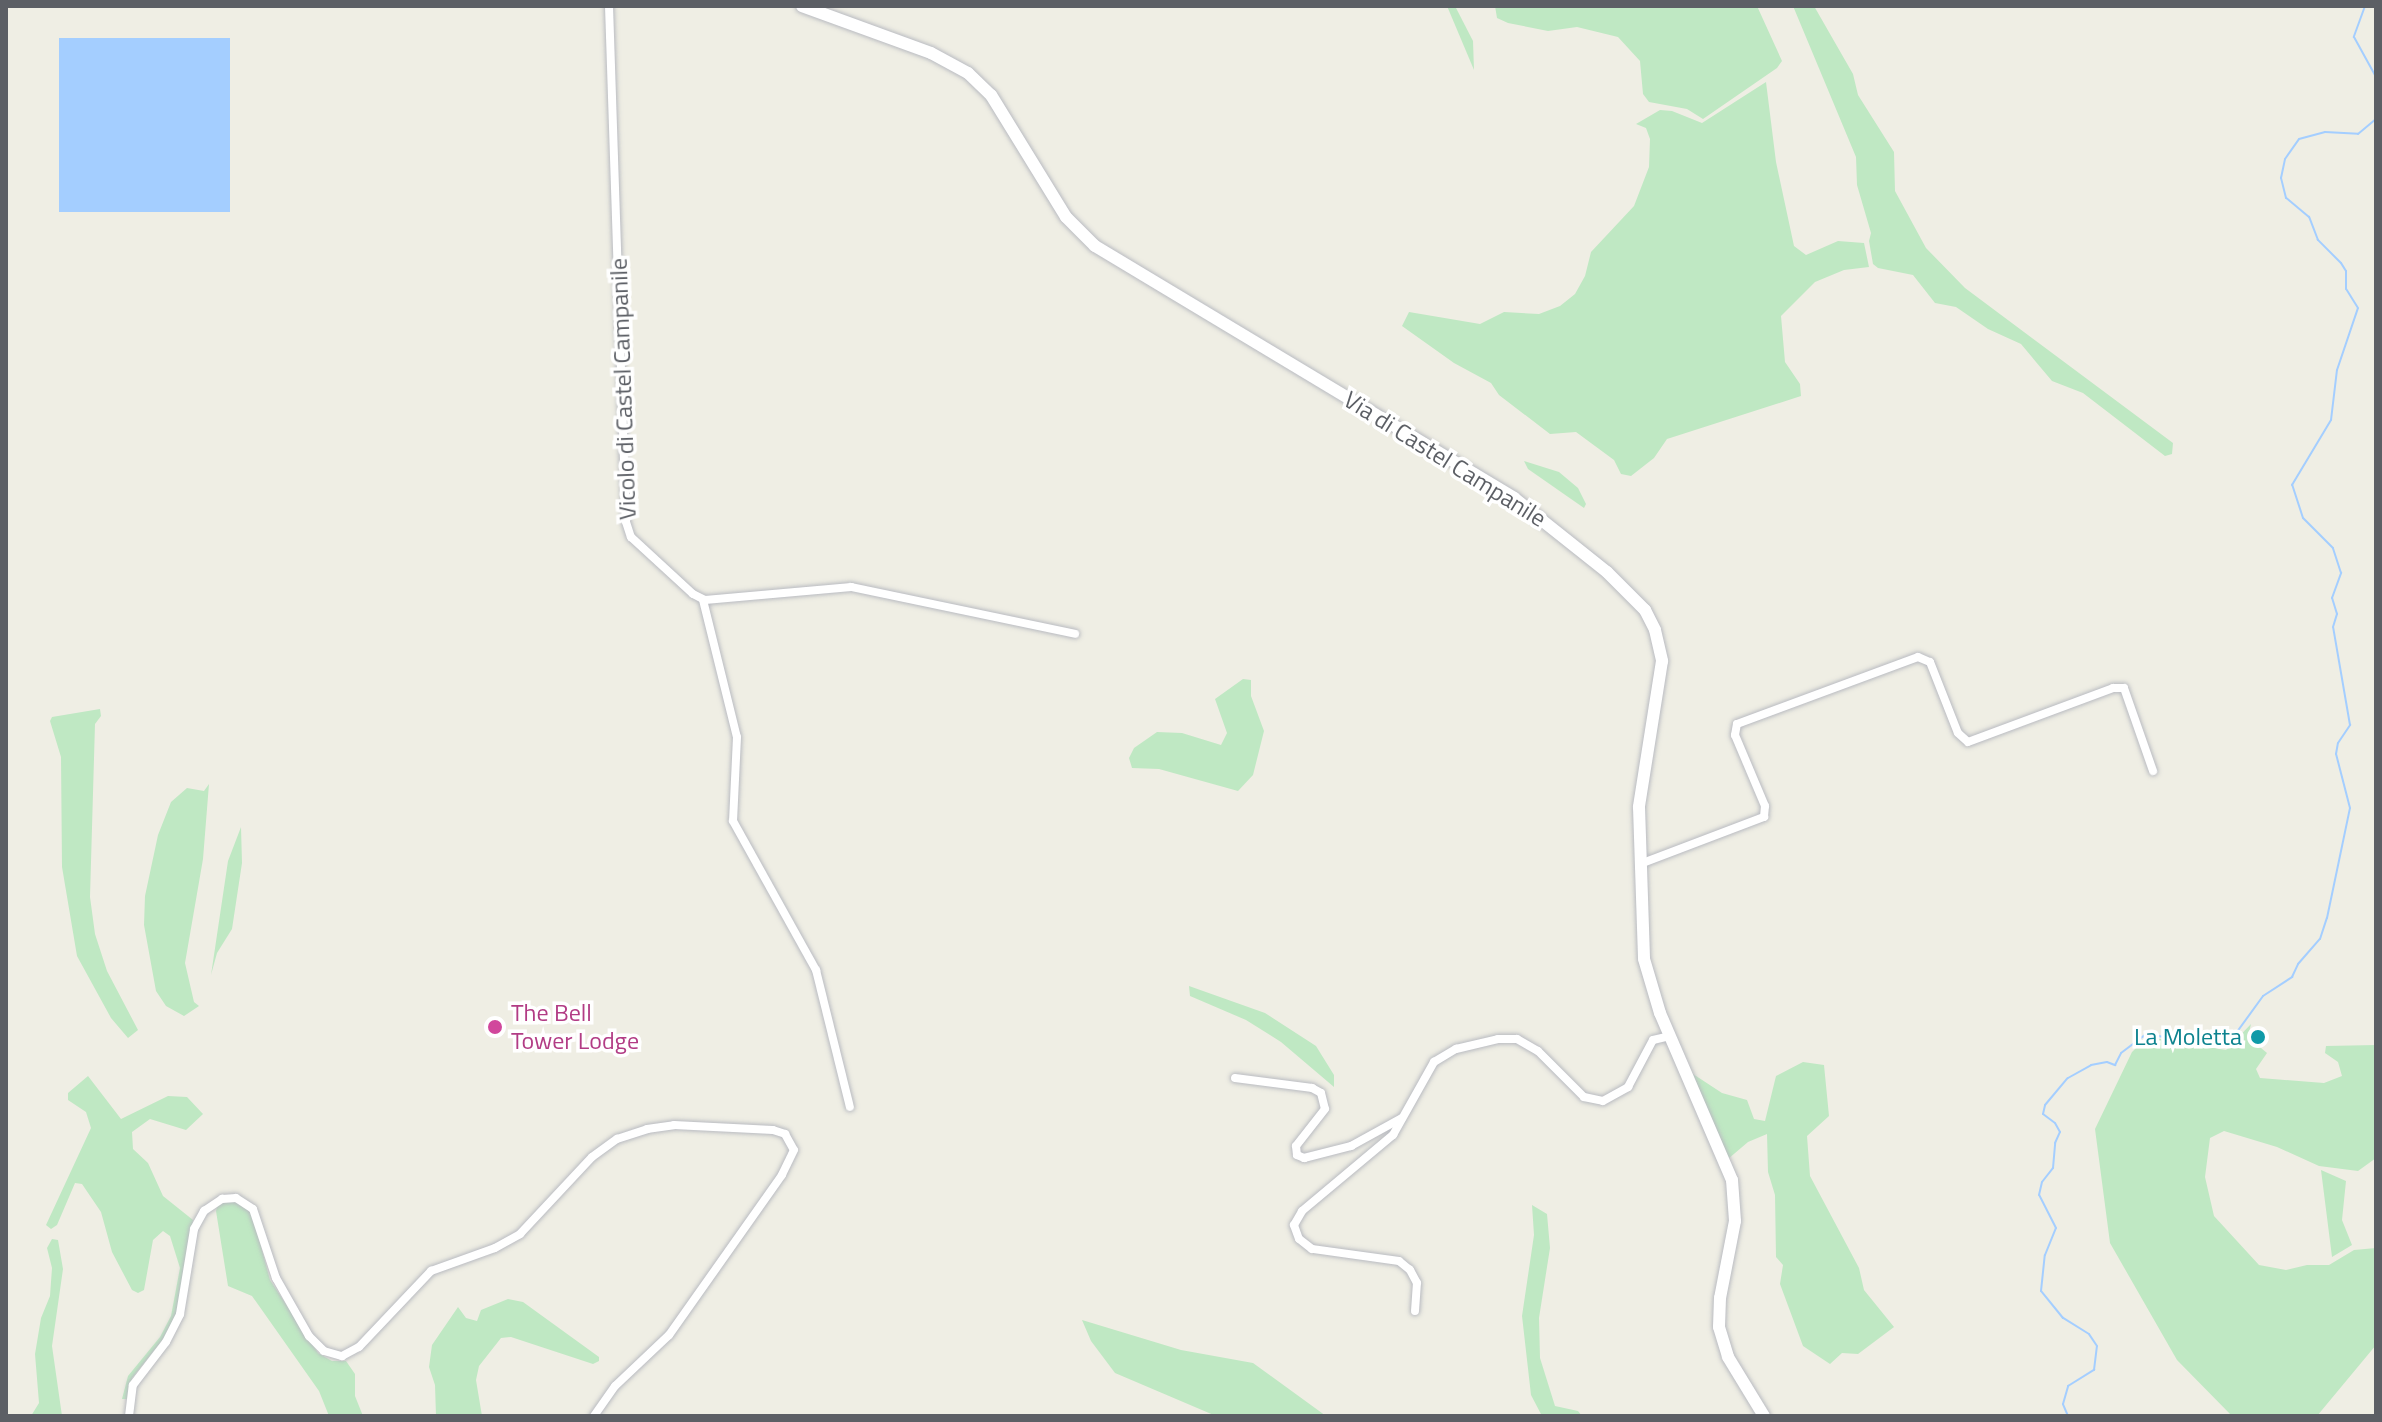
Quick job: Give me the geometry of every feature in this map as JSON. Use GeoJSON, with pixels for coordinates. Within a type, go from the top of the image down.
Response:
{"type":"FeatureCollection","features":[{"type":"Feature","properties":{"kind":"street","name":"Vicolo di Castel Campanile"},"geometry":{"type":"LineString","coordinates":[[609,6],[626,524],[633,539],[703,600]]}},
{"type":"Feature","properties":{"kind":"street","name":"Via di Castel Campanile"},"geometry":{"type":"LineString","coordinates":[[802,6],[931,53],[968,73],[991,95],[1066,217],[1091,243],[1514,498],[1627,591],[1652,621],[1662,658],[1641,787],[1644,959],[1650,987],[1733,1185],[1735,1221],[1721,1292],[1719,1327],[1728,1357],[1764,1416]]}},
{"type":"Feature","properties":{"kind":"street"},"geometry":{"type":"LineString","coordinates":[[850,1107],[816,970],[734,825],[731,807],[737,737],[703,600],[851,587],[1075,634]]}},
{"type":"Feature","properties":{"kind":"street"},"geometry":{"type":"LineString","coordinates":[[1640,864],[1758,821],[1765,815],[1765,806],[1735,735],[1738,723],[1920,657],[1931,664],[1958,733],[1968,742],[2113,688],[2124,688],[2153,771]]}},
{"type":"Feature","properties":{"kind":"street"},"geometry":{"type":"LineString","coordinates":[[1415,1311],[1416,1279],[1399,1261],[1312,1249],[1299,1239],[1294,1225],[1302,1211],[1386,1142],[1408,1113],[1431,1066],[1443,1054],[1456,1049],[1498,1039],[1520,1040],[1544,1057],[1581,1095],[1597,1101],[1623,1092],[1639,1071],[1653,1040],[1670,1036]]}},
{"type":"Feature","properties":{"kind":"street"},"geometry":{"type":"LineString","coordinates":[[1235,1078],[1312,1088],[1321,1093],[1325,1109],[1296,1146],[1297,1155],[1304,1158],[1325,1155],[1365,1140],[1408,1113]]}},
{"type":"Feature","properties":{"kind":"street"},"geometry":{"type":"LineString","coordinates":[[129,1416],[131,1389],[166,1342],[180,1314],[194,1229],[204,1211],[222,1199],[236,1198],[253,1209],[284,1296],[313,1342],[336,1355],[353,1352],[425,1275],[515,1238],[532,1224],[592,1157],[622,1137],[674,1125],[773,1130],[792,1142],[794,1150],[790,1162],[725,1260],[664,1342],[615,1386],[594,1416]]}},
{"type":"Feature","properties":{"kind":"green space"},"geometry":{"type":"Polygon","coordinates":[[[1447,6],[1455,6],[1473,41],[1474,70],[1447,6]]]}},
{"type":"Feature","properties":{"kind":"green space"},"geometry":{"type":"Polygon","coordinates":[[[1495,6],[1757,6],[1782,61],[1777,68],[1703,119],[1687,109],[1649,102],[1643,94],[1640,61],[1618,37],[1577,27],[1548,31],[1508,23],[1497,18],[1495,6]]]}},
{"type":"Feature","properties":{"kind":"green space"},"geometry":{"type":"Polygon","coordinates":[[[1793,6],[1814,6],[1853,74],[1858,95],[1894,152],[1895,191],[1926,248],[1965,288],[2173,443],[2172,454],[2165,456],[2083,393],[2052,381],[2021,344],[1988,329],[1956,307],[1935,303],[1913,275],[1878,268],[1873,264],[1869,241],[1871,233],[1857,185],[1856,157],[1793,6]]]}},
{"type":"Feature","properties":{"kind":"green space"},"geometry":{"type":"Polygon","coordinates":[[[1766,82],[1776,162],[1794,246],[1806,255],[1838,241],[1864,243],[1869,267],[1844,270],[1815,282],[1781,316],[1785,362],[1800,384],[1801,396],[1667,439],[1654,458],[1631,476],[1621,474],[1614,460],[1576,432],[1550,434],[1499,395],[1491,383],[1454,363],[1402,326],[1409,312],[1480,324],[1504,312],[1539,314],[1560,306],[1575,294],[1585,276],[1591,252],[1634,206],[1649,167],[1650,139],[1646,128],[1636,124],[1660,110],[1672,111],[1702,123],[1766,82]]]}},
{"type":"Feature","properties":{"kind":"green space"},"geometry":{"type":"Polygon","coordinates":[[[1524,461],[1559,472],[1578,488],[1586,504],[1584,508],[1528,469],[1524,461]]]}},
{"type":"Feature","properties":{"kind":"green space"},"geometry":{"type":"Polygon","coordinates":[[[1243,679],[1251,680],[1251,696],[1264,731],[1253,775],[1238,791],[1159,769],[1132,768],[1129,758],[1134,748],[1157,732],[1182,733],[1221,745],[1227,733],[1215,699],[1243,679]]]}},
{"type":"Feature","properties":{"kind":"green space"},"geometry":{"type":"Polygon","coordinates":[[[100,709],[101,716],[95,724],[90,897],[95,934],[107,971],[138,1030],[128,1038],[111,1018],[77,956],[62,867],[61,757],[50,721],[52,717],[100,709]]]}},
{"type":"Feature","properties":{"kind":"green space"},"geometry":{"type":"Polygon","coordinates":[[[209,784],[203,859],[185,963],[194,1002],[199,1006],[184,1016],[166,1006],[156,991],[144,925],[145,896],[158,835],[171,802],[187,788],[204,791],[209,784]]]}},
{"type":"Feature","properties":{"kind":"green space"},"geometry":{"type":"Polygon","coordinates":[[[241,827],[242,863],[232,929],[217,953],[211,975],[228,861],[241,827]]]}},
{"type":"Feature","properties":{"kind":"green space"},"geometry":{"type":"Polygon","coordinates":[[[1189,986],[1265,1013],[1316,1046],[1334,1075],[1334,1087],[1281,1042],[1246,1020],[1190,996],[1189,986]]]}},
{"type":"Feature","properties":{"kind":"green space"},"geometry":{"type":"Polygon","coordinates":[[[2251,1024],[2248,1037],[2267,1053],[2256,1069],[2260,1078],[2324,1083],[2342,1076],[2338,1062],[2325,1053],[2326,1046],[2376,1045],[2376,1158],[2358,1171],[2319,1166],[2277,1147],[2224,1131],[2210,1138],[2205,1177],[2214,1216],[2259,1265],[2286,1270],[2307,1265],[2329,1265],[2354,1250],[2376,1248],[2376,1345],[2317,1416],[2232,1416],[2177,1360],[2110,1243],[2095,1129],[2132,1052],[2144,1040],[2154,1038],[2226,1050],[2251,1024]]]}},
{"type":"Feature","properties":{"kind":"green space"},"geometry":{"type":"Polygon","coordinates":[[[1803,1062],[1824,1065],[1829,1116],[1807,1136],[1810,1176],[1859,1268],[1864,1290],[1894,1327],[1858,1354],[1842,1353],[1830,1364],[1803,1346],[1780,1284],[1783,1265],[1776,1257],[1775,1195],[1768,1172],[1767,1134],[1748,1142],[1728,1159],[1693,1074],[1722,1093],[1747,1100],[1754,1119],[1765,1121],[1776,1076],[1803,1062]]]}},
{"type":"Feature","properties":{"kind":"green space"},"geometry":{"type":"Polygon","coordinates":[[[88,1076],[121,1119],[168,1096],[187,1097],[203,1114],[186,1130],[150,1119],[132,1132],[133,1149],[148,1163],[163,1196],[193,1220],[180,1308],[169,1332],[132,1378],[127,1399],[122,1399],[128,1376],[160,1337],[171,1316],[180,1268],[170,1236],[163,1231],[153,1240],[144,1290],[138,1293],[132,1290],[112,1252],[101,1212],[82,1184],[75,1183],[57,1225],[51,1229],[46,1225],[91,1128],[86,1112],[68,1100],[68,1093],[88,1076]]]}},
{"type":"Feature","properties":{"kind":"green space"},"geometry":{"type":"Polygon","coordinates":[[[2321,1170],[2346,1181],[2342,1220],[2352,1245],[2332,1257],[2321,1170]]]}},
{"type":"Feature","properties":{"kind":"green space"},"geometry":{"type":"Polygon","coordinates":[[[218,1203],[241,1203],[252,1213],[270,1280],[318,1353],[332,1361],[346,1361],[355,1374],[355,1396],[363,1416],[329,1416],[319,1391],[252,1296],[228,1286],[216,1211],[218,1203]]]}},
{"type":"Feature","properties":{"kind":"green space"},"geometry":{"type":"Polygon","coordinates":[[[1532,1205],[1547,1214],[1550,1248],[1539,1318],[1540,1358],[1555,1406],[1578,1411],[1582,1416],[1542,1416],[1531,1395],[1522,1316],[1534,1235],[1532,1205]]]}},
{"type":"Feature","properties":{"kind":"green space"},"geometry":{"type":"Polygon","coordinates":[[[52,1239],[58,1240],[63,1269],[52,1346],[62,1416],[31,1416],[39,1403],[35,1354],[41,1318],[50,1296],[52,1268],[47,1248],[52,1239]]]}},
{"type":"Feature","properties":{"kind":"green space"},"geometry":{"type":"Polygon","coordinates":[[[508,1299],[523,1302],[599,1357],[599,1361],[593,1364],[511,1337],[501,1338],[479,1366],[476,1380],[482,1416],[436,1416],[435,1385],[429,1367],[432,1345],[458,1307],[466,1318],[477,1321],[481,1310],[508,1299]]]}},
{"type":"Feature","properties":{"kind":"green space"},"geometry":{"type":"Polygon","coordinates":[[[1082,1320],[1181,1350],[1253,1363],[1326,1416],[1216,1416],[1115,1373],[1091,1341],[1082,1320]]]}},
{"type":"Feature","properties":{"kind":"water"},"geometry":{"type":"Polygon","coordinates":[[[59,38],[230,38],[230,212],[59,212],[59,38]]]}},
{"type":"Feature","properties":{"kind":"waterway"},"geometry":{"type":"LineString","coordinates":[[2365,6],[2354,37],[2376,77]]}},
{"type":"Feature","properties":{"kind":"waterway"},"geometry":{"type":"LineString","coordinates":[[2068,1416],[2063,1404],[2068,1386],[2094,1370],[2097,1346],[2089,1334],[2063,1318],[2041,1291],[2045,1255],[2056,1228],[2039,1195],[2042,1182],[2053,1168],[2055,1143],[2060,1132],[2055,1123],[2043,1114],[2045,1105],[2068,1078],[2091,1065],[2107,1062],[2115,1065],[2121,1053],[2146,1034],[2226,1047],[2263,996],[2292,977],[2298,964],[2320,939],[2327,918],[2350,808],[2336,754],[2338,743],[2350,725],[2333,627],[2337,614],[2332,598],[2341,573],[2333,548],[2303,518],[2292,485],[2331,420],[2337,370],[2358,308],[2346,289],[2346,271],[2318,240],[2309,217],[2286,198],[2281,178],[2285,159],[2299,139],[2325,132],[2358,134],[2376,119]]}},
{"type":"Feature","properties":{"kind":"place","name":"The Bell Tower Lodge"},"geometry":{"type":"Point","coordinates":[495,1027]}},
{"type":"Feature","properties":{"kind":"place","name":"La Moletta"},"geometry":{"type":"Point","coordinates":[2258,1037]}}]}
